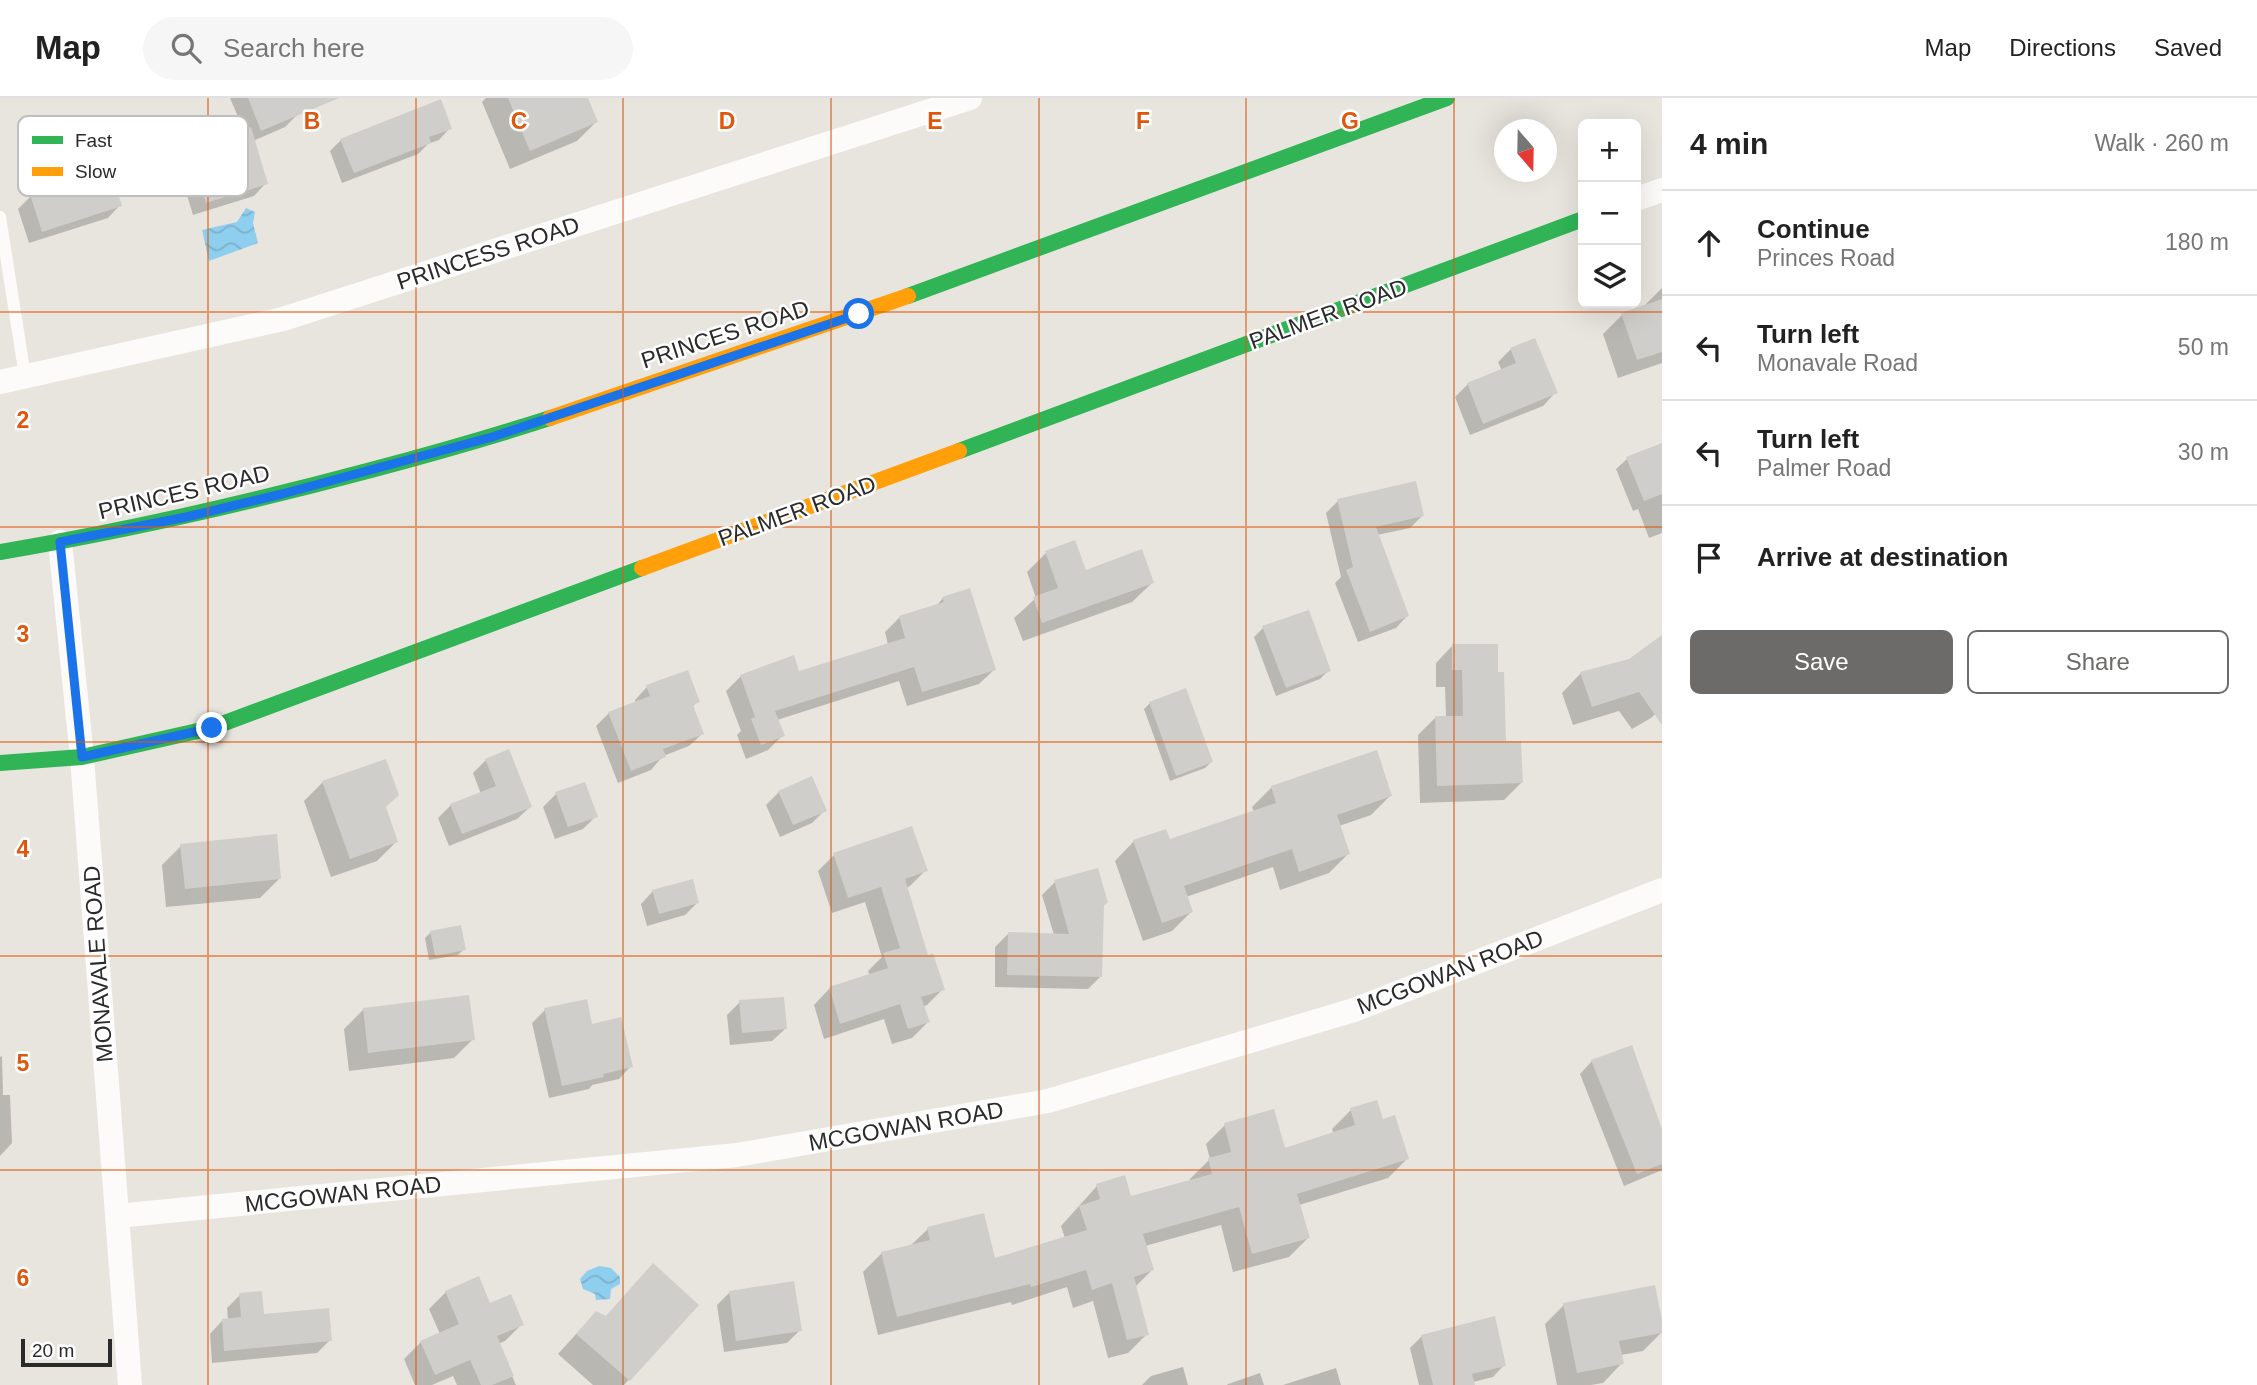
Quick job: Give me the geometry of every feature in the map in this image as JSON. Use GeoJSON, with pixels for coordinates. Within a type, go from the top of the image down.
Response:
{"type":"FeatureCollection","features":[{"type":"Feature","properties":{"kind":"street","name":"PRINCESS ROAD"},"geometry":{"type":"LineString","coordinates":[[0,382],[283,319],[970,98]]}},
{"type":"Feature","properties":{"kind":"street","name":"PRINCES ROAD"},"geometry":{"type":"LineString","coordinates":[[0,552],[186,517],[492,437],[859,314],[1447,98]]}},
{"type":"Feature","properties":{"kind":"street"},"geometry":{"type":"LineString","coordinates":[[1641,198],[1662,190]]}},
{"type":"Feature","properties":{"kind":"street","name":"PALMER ROAD"},"geometry":{"type":"LineString","coordinates":[[0,763],[82,757],[212,728],[1578,221]]}},
{"type":"Feature","properties":{"kind":"street","name":"MONAVALE ROAD"},"geometry":{"type":"LineString","coordinates":[[60,542],[82,757],[130,1385]]}},
{"type":"Feature","properties":{"kind":"street","name":"MCGOWAN ROAD"},"geometry":{"type":"LineString","coordinates":[[117,1216],[737,1155],[1048,1101],[1354,1010],[1662,890]]}},
{"type":"Feature","properties":{"kind":"lane"},"geometry":{"type":"LineString","coordinates":[[0,217],[25,376]]}},
{"type":"Feature","properties":{"kind":"water"},"geometry":{"type":"Polygon","coordinates":[[[246,208],[255,212],[253,223],[258,243],[209,261],[202,230],[237,222],[246,208]]]}},
{"type":"Feature","properties":{"kind":"water"},"geometry":{"type":"Polygon","coordinates":[[[599,1266],[611,1268],[620,1277],[620,1284],[611,1289],[610,1299],[596,1300],[595,1294],[583,1289],[580,1279],[587,1271],[599,1266]]]}},
{"type":"Feature","properties":{"kind":"building"},"geometry":{"type":"Polygon","coordinates":[[[248,98],[339,98],[261,131],[248,98]]]}},
{"type":"Feature","properties":{"kind":"building"},"geometry":{"type":"Polygon","coordinates":[[[508,98],[588,98],[598,122],[530,151],[508,98]]]}},
{"type":"Feature","properties":{"kind":"building"},"geometry":{"type":"Polygon","coordinates":[[[441,99],[452,129],[429,137],[431,143],[354,173],[340,139],[441,99]]]}},
{"type":"Feature","properties":{"kind":"building"},"geometry":{"type":"Polygon","coordinates":[[[251,127],[268,184],[248,190],[248,128],[251,127]]]}},
{"type":"Feature","properties":{"kind":"building"},"geometry":{"type":"Polygon","coordinates":[[[31,196],[119,196],[122,206],[42,232],[31,196]]]}},
{"type":"Feature","properties":{"kind":"building"},"geometry":{"type":"Polygon","coordinates":[[[204,196],[229,196],[206,203],[204,196]]]}},
{"type":"Feature","properties":{"kind":"building"},"geometry":{"type":"Polygon","coordinates":[[[1662,299],[1662,352],[1637,360],[1621,313],[1662,299]]]}},
{"type":"Feature","properties":{"kind":"building"},"geometry":{"type":"Polygon","coordinates":[[[1535,338],[1558,393],[1483,424],[1467,383],[1516,363],[1510,348],[1535,338]]]}},
{"type":"Feature","properties":{"kind":"building"},"geometry":{"type":"Polygon","coordinates":[[[1662,443],[1662,494],[1644,501],[1626,457],[1662,443]]]}},
{"type":"Feature","properties":{"kind":"building"},"geometry":{"type":"Polygon","coordinates":[[[1416,481],[1424,516],[1376,527],[1409,616],[1370,632],[1346,570],[1353,567],[1337,499],[1416,481]]]}},
{"type":"Feature","properties":{"kind":"building"},"geometry":{"type":"Polygon","coordinates":[[[1075,540],[1086,570],[1142,549],[1154,583],[1042,623],[1033,597],[1058,588],[1045,551],[1075,540]]]}},
{"type":"Feature","properties":{"kind":"building"},"geometry":{"type":"Polygon","coordinates":[[[970,588],[996,670],[922,692],[914,667],[775,711],[785,736],[761,745],[751,719],[755,717],[740,675],[794,655],[799,671],[905,638],[899,616],[944,602],[942,597],[970,588]]]}},
{"type":"Feature","properties":{"kind":"building"},"geometry":{"type":"Polygon","coordinates":[[[1309,610],[1331,671],[1286,688],[1262,626],[1309,610]]]}},
{"type":"Feature","properties":{"kind":"building"},"geometry":{"type":"Polygon","coordinates":[[[1662,635],[1662,725],[1639,692],[1592,707],[1580,672],[1629,659],[1662,635]]]}},
{"type":"Feature","properties":{"kind":"building"},"geometry":{"type":"Polygon","coordinates":[[[1452,644],[1498,644],[1498,672],[1504,672],[1506,741],[1521,741],[1523,783],[1437,786],[1435,716],[1463,716],[1462,670],[1452,670],[1452,644]]]}},
{"type":"Feature","properties":{"kind":"building"},"geometry":{"type":"Polygon","coordinates":[[[688,670],[700,702],[693,705],[704,734],[663,749],[666,757],[631,771],[608,712],[650,696],[646,685],[688,670]]]}},
{"type":"Feature","properties":{"kind":"building"},"geometry":{"type":"Polygon","coordinates":[[[1186,688],[1213,762],[1176,776],[1149,702],[1186,688]]]}},
{"type":"Feature","properties":{"kind":"building"},"geometry":{"type":"Polygon","coordinates":[[[509,749],[532,807],[462,834],[450,804],[496,786],[485,759],[509,749]]]}},
{"type":"Feature","properties":{"kind":"building"},"geometry":{"type":"Polygon","coordinates":[[[1377,750],[1392,796],[1337,815],[1350,854],[1299,872],[1292,849],[1184,886],[1193,912],[1162,923],[1133,840],[1166,829],[1170,839],[1276,803],[1271,786],[1377,750]]]}},
{"type":"Feature","properties":{"kind":"building"},"geometry":{"type":"Polygon","coordinates":[[[386,759],[399,795],[386,807],[398,842],[350,859],[322,781],[386,759]]]}},
{"type":"Feature","properties":{"kind":"building"},"geometry":{"type":"Polygon","coordinates":[[[812,776],[827,811],[793,825],[778,791],[812,776]]]}},
{"type":"Feature","properties":{"kind":"building"},"geometry":{"type":"Polygon","coordinates":[[[585,782],[598,817],[568,827],[555,792],[585,782]]]}},
{"type":"Feature","properties":{"kind":"building"},"geometry":{"type":"Polygon","coordinates":[[[912,826],[928,871],[905,879],[928,955],[933,953],[945,990],[921,997],[930,1022],[908,1029],[900,1004],[840,1024],[829,987],[888,968],[883,953],[900,948],[881,887],[848,898],[833,853],[912,826]]]}},
{"type":"Feature","properties":{"kind":"building"},"geometry":{"type":"Polygon","coordinates":[[[277,834],[281,879],[185,889],[180,844],[277,834]]]}},
{"type":"Feature","properties":{"kind":"building"},"geometry":{"type":"Polygon","coordinates":[[[1098,868],[1108,903],[1104,904],[1102,977],[1007,975],[1008,932],[1069,934],[1054,880],[1098,868]]]}},
{"type":"Feature","properties":{"kind":"building"},"geometry":{"type":"Polygon","coordinates":[[[693,879],[699,903],[659,914],[652,890],[693,879]]]}},
{"type":"Feature","properties":{"kind":"building"},"geometry":{"type":"Polygon","coordinates":[[[461,925],[466,950],[435,956],[430,931],[461,925]]]}},
{"type":"Feature","properties":{"kind":"building"},"geometry":{"type":"Polygon","coordinates":[[[469,995],[475,1040],[368,1053],[363,1008],[469,995]]]}},
{"type":"Feature","properties":{"kind":"building"},"geometry":{"type":"Polygon","coordinates":[[[784,997],[787,1029],[742,1033],[739,1000],[784,997]]]}},
{"type":"Feature","properties":{"kind":"building"},"geometry":{"type":"Polygon","coordinates":[[[587,999],[592,1024],[621,1017],[633,1067],[603,1074],[604,1077],[562,1086],[544,1008],[587,999]]]}},
{"type":"Feature","properties":{"kind":"building"},"geometry":{"type":"Polygon","coordinates":[[[1632,1045],[1662,1129],[1662,1164],[1637,1174],[1591,1060],[1632,1045]]]}},
{"type":"Feature","properties":{"kind":"building"},"geometry":{"type":"Polygon","coordinates":[[[1377,1100],[1383,1119],[1395,1115],[1409,1159],[1297,1194],[1310,1238],[1252,1254],[1239,1207],[1143,1234],[1154,1270],[1134,1277],[1149,1335],[1127,1340],[1112,1283],[1092,1290],[1086,1270],[1031,1287],[1030,1284],[897,1317],[881,1252],[930,1240],[927,1227],[984,1213],[995,1258],[1087,1230],[1079,1206],[1100,1199],[1096,1184],[1125,1175],[1131,1196],[1212,1174],[1208,1158],[1231,1152],[1224,1123],[1274,1109],[1285,1148],[1355,1125],[1350,1108],[1377,1100]]]}},
{"type":"Feature","properties":{"kind":"building"},"geometry":{"type":"Polygon","coordinates":[[[653,1263],[699,1305],[630,1381],[576,1334],[596,1311],[606,1316],[653,1263]]]}},
{"type":"Feature","properties":{"kind":"building"},"geometry":{"type":"Polygon","coordinates":[[[479,1276],[490,1303],[511,1294],[524,1325],[497,1336],[514,1376],[492,1385],[481,1385],[470,1360],[435,1375],[420,1341],[459,1324],[445,1291],[479,1276]]]}},
{"type":"Feature","properties":{"kind":"building"},"geometry":{"type":"Polygon","coordinates":[[[794,1281],[802,1331],[736,1341],[729,1291],[794,1281]]]}},
{"type":"Feature","properties":{"kind":"building"},"geometry":{"type":"Polygon","coordinates":[[[1655,1285],[1662,1333],[1619,1341],[1624,1364],[1577,1373],[1563,1303],[1655,1285]]]}},
{"type":"Feature","properties":{"kind":"building"},"geometry":{"type":"Polygon","coordinates":[[[262,1291],[264,1314],[329,1308],[332,1341],[224,1351],[222,1319],[241,1317],[239,1293],[262,1291]]]}},
{"type":"Feature","properties":{"kind":"building"},"geometry":{"type":"Polygon","coordinates":[[[1495,1316],[1506,1366],[1472,1374],[1475,1385],[1433,1385],[1421,1335],[1495,1316]]]}},
{"type":"Feature","properties":{"kind":"traffic: fast"},"geometry":{"type":"LineString","coordinates":[[908,296],[1447,98]]}},
{"type":"Feature","properties":{"kind":"traffic: fast"},"geometry":{"type":"LineString","coordinates":[[959,451],[1578,221]]}},
{"type":"Feature","properties":{"kind":"traffic: fast"},"geometry":{"type":"LineString","coordinates":[[0,552],[140,526],[279,494],[438,452],[550,418]]}},
{"type":"Feature","properties":{"kind":"traffic: fast"},"geometry":{"type":"LineString","coordinates":[[0,763],[82,757],[211,728],[642,568]]}},
{"type":"Feature","properties":{"kind":"traffic: slow"},"geometry":{"type":"LineString","coordinates":[[550,418],[908,296]]}},
{"type":"Feature","properties":{"kind":"traffic: slow"},"geometry":{"type":"LineString","coordinates":[[642,568],[959,451]]}},
{"type":"Feature","properties":{"kind":"route"},"geometry":{"type":"LineString","coordinates":[[212,728],[82,757],[60,542],[186,517],[282,494],[492,437],[859,314]]}}]}
